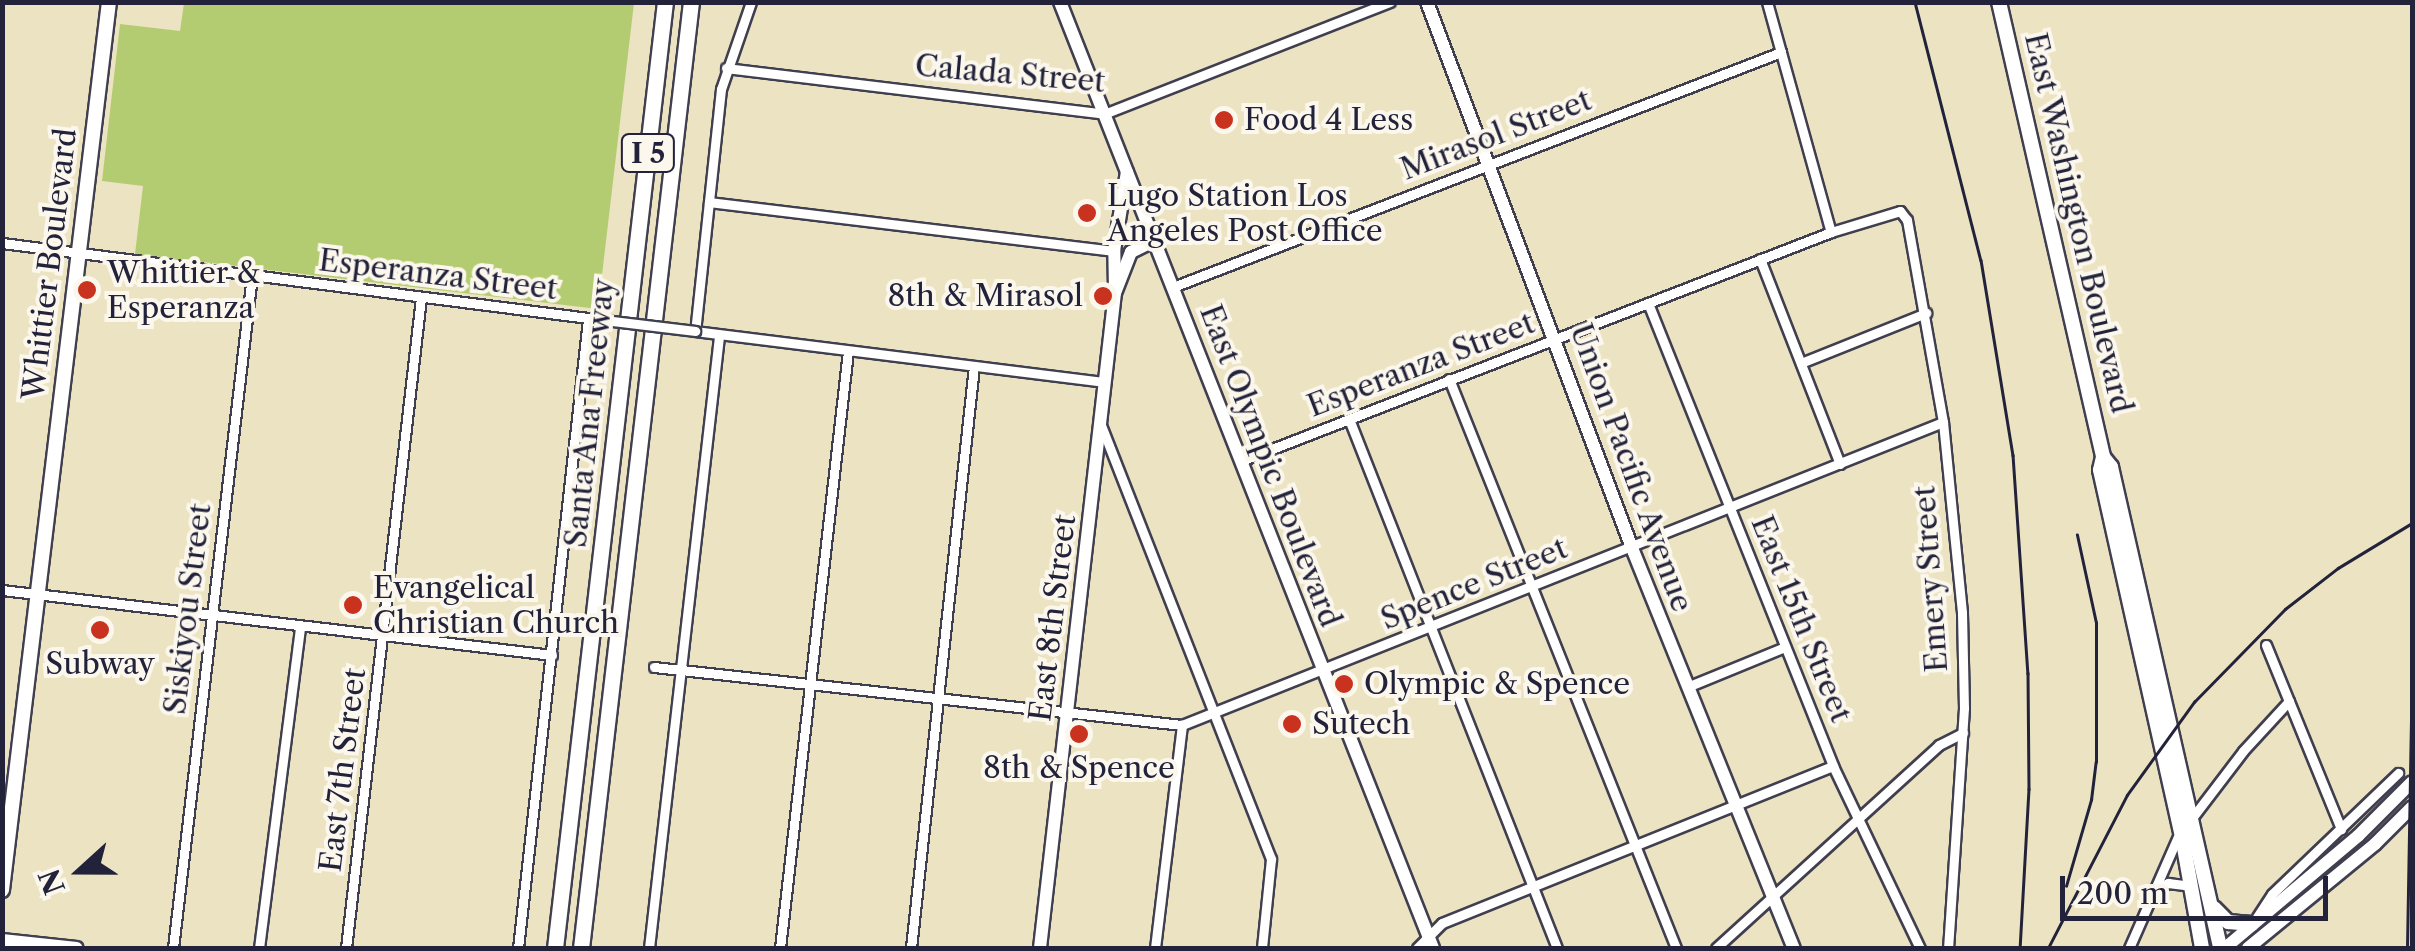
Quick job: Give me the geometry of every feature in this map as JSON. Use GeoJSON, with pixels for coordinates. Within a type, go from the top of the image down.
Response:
{"type":"FeatureCollection","features":[{"type":"Feature","properties":{"kind":"highway","name":"Santa Ana Freeway"},"geometry":{"type":"LineString","coordinates":[[555,948],[662,32],[662,2]]}},
{"type":"Feature","properties":{"kind":"highway","name":"Santa Ana Freeway"},"geometry":{"type":"LineString","coordinates":[[582,948],[691,2]]}},
{"type":"Feature","properties":{"kind":"highway"},"geometry":{"type":"LineString","coordinates":[[688,26],[704,2]]}},
{"type":"Feature","properties":{"kind":"main road","name":"Whittier Boulevard"},"geometry":{"type":"LineString","coordinates":[[2,890],[109,2]]}},
{"type":"Feature","properties":{"kind":"main road","name":"East Olympic Boulevard"},"geometry":{"type":"LineString","coordinates":[[1060,2],[1430,942]]}},
{"type":"Feature","properties":{"kind":"main road","name":"Union Pacific Avenue"},"geometry":{"type":"LineString","coordinates":[[1427,2],[1632,548],[1794,948]]}},
{"type":"Feature","properties":{"kind":"main road","name":"East Washington Boulevard"},"geometry":{"type":"LineString","coordinates":[[1999,2],[2103,456],[2100,470],[2186,825],[2223,948]]}},
{"type":"Feature","properties":{"kind":"main road","name":"East 8th Street"},"geometry":{"type":"LineString","coordinates":[[1040,948],[1101,425],[1115,293],[1114,252],[1127,172]]}},
{"type":"Feature","properties":{"kind":"main road","name":"East 8th Street"},"geometry":{"type":"LineString","coordinates":[[1115,293],[1131,252],[1156,240]]}},
{"type":"Feature","properties":{"kind":"main road"},"geometry":{"type":"LineString","coordinates":[[2223,948],[2358,836],[2412,782]]}},
{"type":"Feature","properties":{"kind":"main road"},"geometry":{"type":"LineString","coordinates":[[2248,948],[2375,844],[2412,807]]}},
{"type":"Feature","properties":{"kind":"main road","name":"East Washington Boulevard"},"geometry":{"type":"LineString","coordinates":[[2186,825],[2202,948]]}},
{"type":"Feature","properties":{"kind":"main road"},"geometry":{"type":"LineString","coordinates":[[2213,907],[2228,922],[2252,924]]}},
{"type":"Feature","properties":{"kind":"main road"},"geometry":{"type":"LineString","coordinates":[[2,940],[78,948]]}},
{"type":"Feature","properties":{"kind":"street"},"geometry":{"type":"LineString","coordinates":[[695,331],[726,68],[751,2]]}},
{"type":"Feature","properties":{"kind":"street","name":"Calada Street"},"geometry":{"type":"LineString","coordinates":[[726,68],[1104,114],[1390,2]]}},
{"type":"Feature","properties":{"kind":"street"},"geometry":{"type":"LineString","coordinates":[[1766,2],[1830,232]]}},
{"type":"Feature","properties":{"kind":"street","name":"Mirasol Street"},"geometry":{"type":"LineString","coordinates":[[1173,288],[1780,52]]}},
{"type":"Feature","properties":{"kind":"street"},"geometry":{"type":"LineString","coordinates":[[710,202],[1114,252]]}},
{"type":"Feature","properties":{"kind":"street","name":"Esperanza Street"},"geometry":{"type":"LineString","coordinates":[[1240,461],[1830,232],[1900,211]]}},
{"type":"Feature","properties":{"kind":"street","name":"Emery Street"},"geometry":{"type":"LineString","coordinates":[[1900,211],[1907,220],[1943,422],[1962,613],[1963,733],[1948,948]]}},
{"type":"Feature","properties":{"kind":"street","name":"Esperanza Street"},"geometry":{"type":"LineString","coordinates":[[2,243],[1105,382]]}},
{"type":"Feature","properties":{"kind":"street"},"geometry":{"type":"LineString","coordinates":[[1760,259],[1840,464]]}},
{"type":"Feature","properties":{"kind":"street","name":"Siskiyou Street"},"geometry":{"type":"LineString","coordinates":[[173,948],[252,276]]}},
{"type":"Feature","properties":{"kind":"street","name":"East 7th Street"},"geometry":{"type":"LineString","coordinates":[[346,948],[420,298]]}},
{"type":"Feature","properties":{"kind":"street","name":"East 15th Street"},"geometry":{"type":"LineString","coordinates":[[1648,302],[1833,766],[1861,816],[1920,948]]}},
{"type":"Feature","properties":{"kind":"street"},"geometry":{"type":"LineString","coordinates":[[1800,363],[1926,314]]}},
{"type":"Feature","properties":{"kind":"street"},"geometry":{"type":"LineString","coordinates":[[518,948],[588,319]]}},
{"type":"Feature","properties":{"kind":"street"},"geometry":{"type":"LineString","coordinates":[[649,948],[719,336]]}},
{"type":"Feature","properties":{"kind":"street"},"geometry":{"type":"LineString","coordinates":[[780,948],[848,351]]}},
{"type":"Feature","properties":{"kind":"street"},"geometry":{"type":"LineString","coordinates":[[911,948],[974,366]]}},
{"type":"Feature","properties":{"kind":"street"},"geometry":{"type":"LineString","coordinates":[[1449,380],[1632,846],[1676,948]]}},
{"type":"Feature","properties":{"kind":"street"},"geometry":{"type":"LineString","coordinates":[[1349,419],[1557,948]]}},
{"type":"Feature","properties":{"kind":"street","name":"Spence Street"},"geometry":{"type":"LineString","coordinates":[[654,667],[1182,726],[1943,422]]}},
{"type":"Feature","properties":{"kind":"street"},"geometry":{"type":"LineString","coordinates":[[1101,425],[1271,859],[1262,948]]}},
{"type":"Feature","properties":{"kind":"street"},"geometry":{"type":"LineString","coordinates":[[2,590],[552,656]]}},
{"type":"Feature","properties":{"kind":"street"},"geometry":{"type":"LineString","coordinates":[[259,948],[300,628]]}},
{"type":"Feature","properties":{"kind":"street"},"geometry":{"type":"LineString","coordinates":[[2266,645],[2341,828]]}},
{"type":"Feature","properties":{"kind":"street"},"geometry":{"type":"LineString","coordinates":[[1688,687],[1785,647]]}},
{"type":"Feature","properties":{"kind":"street"},"geometry":{"type":"LineString","coordinates":[[2129,948],[2186,825],[2243,751],[2289,701]]}},
{"type":"Feature","properties":{"kind":"street"},"geometry":{"type":"LineString","coordinates":[[1155,948],[1182,726]]}},
{"type":"Feature","properties":{"kind":"street"},"geometry":{"type":"LineString","coordinates":[[1716,948],[1939,745],[1963,733]]}},
{"type":"Feature","properties":{"kind":"street"},"geometry":{"type":"LineString","coordinates":[[1418,948],[1430,942],[1440,924],[1833,766]]}},
{"type":"Feature","properties":{"kind":"street"},"geometry":{"type":"LineString","coordinates":[[2252,924],[2272,894],[2398,773]]}},
{"type":"Feature","properties":{"kind":"street"},"geometry":{"type":"LineString","coordinates":[[2154,890],[2168,883],[2192,886]]}},
{"type":"Feature","properties":{"kind":"green space"},"geometry":{"type":"Polygon","coordinates":[[[184,3],[634,3],[598,309],[135,254],[143,186],[102,181],[120,24],[180,31],[184,3]]]}},
{"type":"Feature","properties":{"kind":"railway"},"geometry":{"type":"LineString","coordinates":[[1915,2],[1981,260],[2013,455],[2028,673],[2029,789],[2020,948]]}},
{"type":"Feature","properties":{"kind":"railway"},"geometry":{"type":"LineString","coordinates":[[2048,948],[2127,795],[2194,702],[2285,609],[2338,568],[2412,523]]}},
{"type":"Feature","properties":{"kind":"railway"},"geometry":{"type":"LineString","coordinates":[[2066,886],[2091,800],[2096,762],[2096,623],[2077,535]]}},
{"type":"Feature","properties":{"kind":"railway"},"geometry":{"type":"LineString","coordinates":[[2407,948],[2412,653]]}},
{"type":"Feature","properties":{"kind":"place","name":"Food 4 Less"},"geometry":{"type":"Point","coordinates":[1224,120]}},
{"type":"Feature","properties":{"kind":"place","name":"Lugo Station Los Angeles Post Office"},"geometry":{"type":"Point","coordinates":[1087,213]}},
{"type":"Feature","properties":{"kind":"place","name":"Whittier & Esperanza"},"geometry":{"type":"Point","coordinates":[87,290]}},
{"type":"Feature","properties":{"kind":"place","name":"8th & Mirasol"},"geometry":{"type":"Point","coordinates":[1103,296]}},
{"type":"Feature","properties":{"kind":"place","name":"Evangelical Christian Church"},"geometry":{"type":"Point","coordinates":[353,605]}},
{"type":"Feature","properties":{"kind":"place","name":"Subway"},"geometry":{"type":"Point","coordinates":[100,630]}},
{"type":"Feature","properties":{"kind":"place","name":"Olympic & Spence"},"geometry":{"type":"Point","coordinates":[1344,684]}},
{"type":"Feature","properties":{"kind":"place","name":"Sutech"},"geometry":{"type":"Point","coordinates":[1292,724]}},
{"type":"Feature","properties":{"kind":"place","name":"8th & Spence"},"geometry":{"type":"Point","coordinates":[1079,734]}}]}
